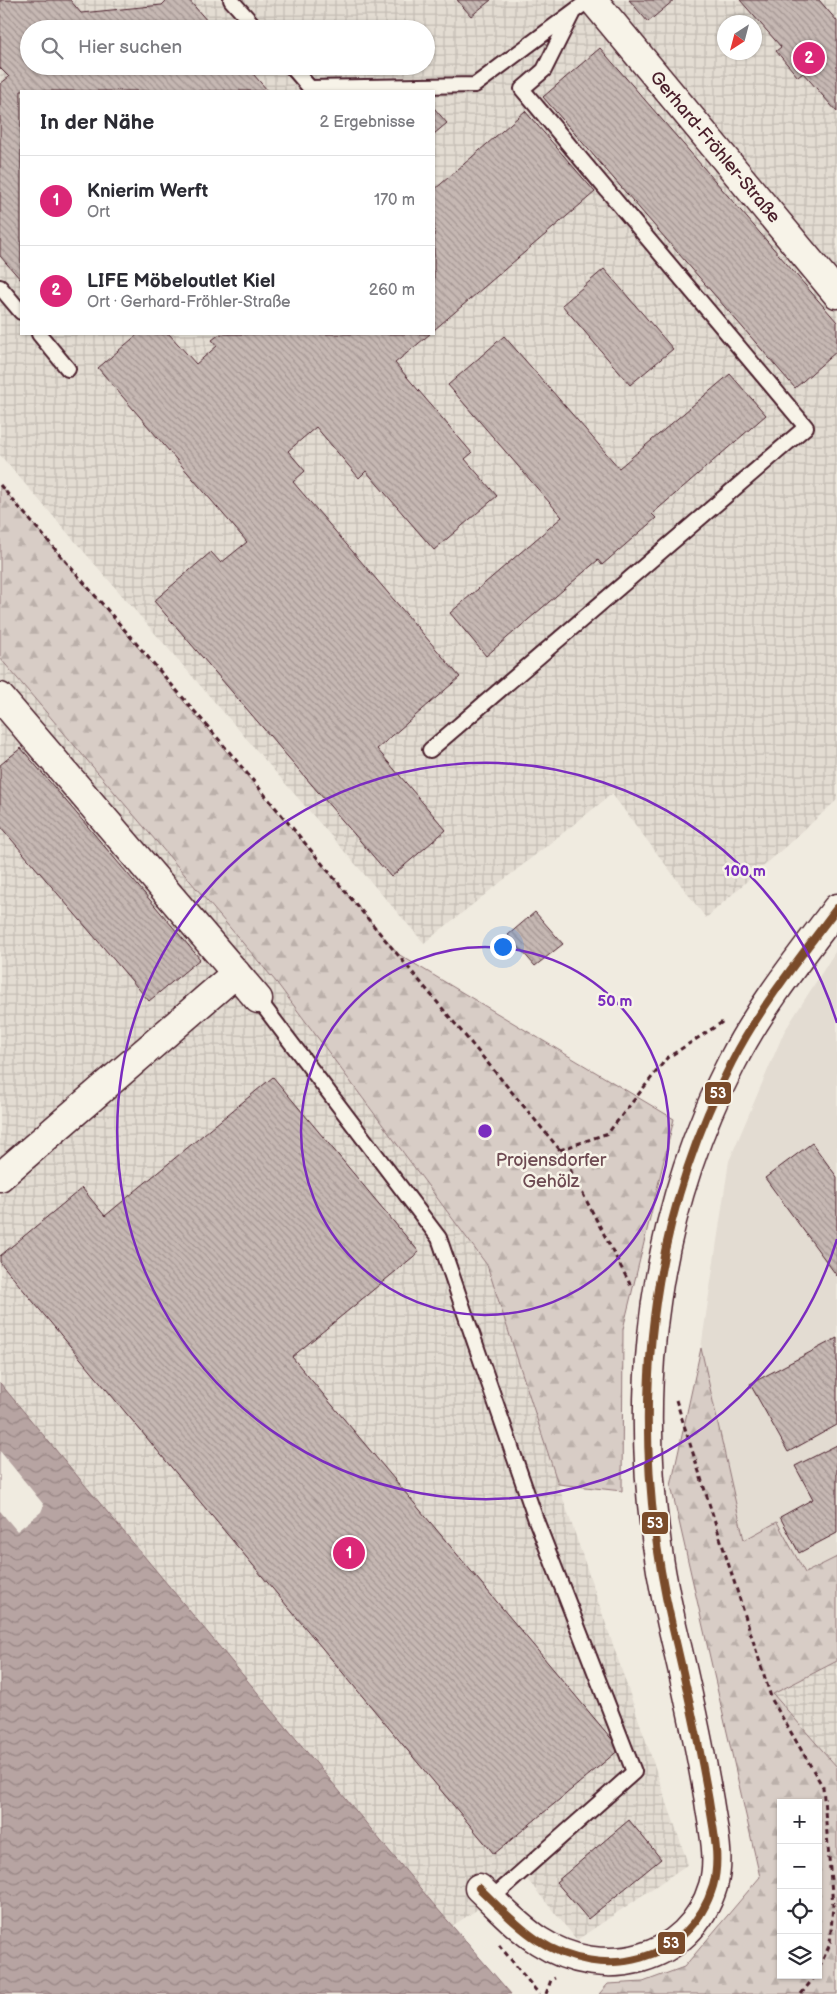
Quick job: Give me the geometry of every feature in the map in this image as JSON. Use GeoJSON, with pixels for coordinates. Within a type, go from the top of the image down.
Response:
{"type":"FeatureCollection","features":[{"type":"Feature","properties":{"kind":"street","name":"Gerhard-Fröhler-Straße"},"geometry":{"type":"LineString","coordinates":[[582,7],[837,294]]}},
{"type":"Feature","properties":{"kind":"street"},"geometry":{"type":"LineString","coordinates":[[0,697],[258,999]]}},
{"type":"Feature","properties":{"kind":"street"},"geometry":{"type":"LineString","coordinates":[[479,1888],[529,1934],[553,1949],[594,1961],[615,1963],[650,1956],[679,1939],[700,1916],[714,1884],[717,1865],[699,1742],[669,1613],[649,1486],[646,1407],[652,1328],[658,1285],[678,1195],[694,1146],[713,1102],[734,1058],[779,985],[837,908]]}},
{"type":"Feature","properties":{"kind":"street"},"geometry":{"type":"LineString","coordinates":[[0,1177],[236,973]]}},
{"type":"Feature","properties":{"kind":"lane"},"geometry":{"type":"LineString","coordinates":[[231,0],[249,20]]}},
{"type":"Feature","properties":{"kind":"lane"},"geometry":{"type":"LineString","coordinates":[[299,75],[310,88],[474,85],[589,0]]}},
{"type":"Feature","properties":{"kind":"lane"},"geometry":{"type":"LineString","coordinates":[[430,750],[806,427],[522,89],[544,70],[582,7]]}},
{"type":"Feature","properties":{"kind":"lane"},"geometry":{"type":"LineString","coordinates":[[0,287],[20,311]]}},
{"type":"Feature","properties":{"kind":"lane"},"geometry":{"type":"LineString","coordinates":[[40,335],[68,368]]}},
{"type":"Feature","properties":{"kind":"lane"},"geometry":{"type":"LineString","coordinates":[[258,999],[439,1238],[536,1520],[634,1772],[479,1888]]}},
{"type":"Feature","properties":{"kind":"path"},"geometry":{"type":"LineString","coordinates":[[0,484],[221,742],[560,1150],[652,1328]]}},
{"type":"Feature","properties":{"kind":"path"},"geometry":{"type":"LineString","coordinates":[[560,1150],[608,1132],[667,1058],[731,1016]]}},
{"type":"Feature","properties":{"kind":"path"},"geometry":{"type":"LineString","coordinates":[[673,1393],[772,1700],[823,1787],[833,1905],[830,1944],[822,1961]]}},
{"type":"Feature","properties":{"kind":"path"},"geometry":{"type":"LineString","coordinates":[[801,1994],[813,1979]]}},
{"type":"Feature","properties":{"kind":"shaded area"},"geometry":{"type":"Polygon","coordinates":[[[0,0],[837,0],[837,800],[706,918],[612,794],[424,943],[0,455],[0,0]]]}},
{"type":"Feature","properties":{"kind":"shaded area"},"geometry":{"type":"Polygon","coordinates":[[[0,658],[277,983],[487,1265],[558,1484],[688,1864],[577,1940],[526,1878],[452,1926],[0,1383],[0,658]]]}},
{"type":"Feature","properties":{"kind":"shaded area"},"geometry":{"type":"Polygon","coordinates":[[[837,949],[837,1557],[805,1574],[744,1541],[701,1348],[729,1161],[784,1032],[837,949]]]}},
{"type":"Feature","properties":{"kind":"shaded area"},"geometry":{"type":"Polygon","coordinates":[[[837,1661],[837,1767],[772,1694],[837,1661]]]}},
{"type":"Feature","properties":{"kind":"green space","name":"Projensdorfer Gehölz"},"geometry":{"type":"Polygon","coordinates":[[[0,485],[398,954],[674,1119],[623,1329],[622,1491],[558,1484],[487,1265],[277,983],[0,658],[0,485]]]}},
{"type":"Feature","properties":{"kind":"green space"},"geometry":{"type":"Polygon","coordinates":[[[701,1348],[744,1540],[777,1522],[805,1573],[837,1557],[837,1661],[773,1694],[837,1767],[837,1994],[599,1994],[608,1984],[643,1982],[684,1967],[760,1877],[671,1486],[701,1348]]]}},
{"type":"Feature","properties":{"kind":"water"},"geometry":{"type":"Polygon","coordinates":[[[0,1383],[435,1906],[511,1994],[0,1994],[0,1383]]]}},
{"type":"Feature","properties":{"kind":"pier"},"geometry":{"type":"Polygon","coordinates":[[[0,1451],[44,1505],[41,1512],[17,1531],[0,1511],[0,1451]]]}},
{"type":"Feature","properties":{"kind":"building"},"geometry":{"type":"Polygon","coordinates":[[[0,0],[70,0],[81,13],[162,5],[167,0],[189,0],[206,20],[20,20],[20,75],[254,75],[267,90],[20,90],[20,279],[0,256],[0,84],[9,77],[0,68],[0,0]]]}},
{"type":"Feature","properties":{"kind":"building"},"geometry":{"type":"Polygon","coordinates":[[[457,0],[491,0],[471,16],[457,0]]]}},
{"type":"Feature","properties":{"kind":"building"},"geometry":{"type":"Polygon","coordinates":[[[629,0],[674,0],[648,22],[629,0]]]}},
{"type":"Feature","properties":{"kind":"building"},"geometry":{"type":"Polygon","coordinates":[[[740,0],[819,0],[837,21],[837,112],[803,73],[798,77],[776,51],[781,47],[762,25],[762,15],[753,15],[740,0]]]}},
{"type":"Feature","properties":{"kind":"building"},"geometry":{"type":"Polygon","coordinates":[[[600,48],[837,322],[837,351],[795,388],[543,97],[600,48]]]}},
{"type":"Feature","properties":{"kind":"building"},"geometry":{"type":"Polygon","coordinates":[[[435,109],[447,123],[435,133],[435,109]]]}},
{"type":"Feature","properties":{"kind":"building"},"geometry":{"type":"Polygon","coordinates":[[[525,111],[595,192],[435,329],[435,189],[525,111]]]}},
{"type":"Feature","properties":{"kind":"building"},"geometry":{"type":"Polygon","coordinates":[[[604,269],[673,349],[630,385],[562,305],[604,269]]]}},
{"type":"Feature","properties":{"kind":"building"},"geometry":{"type":"Polygon","coordinates":[[[137,335],[170,335],[196,364],[217,346],[212,340],[219,335],[429,335],[395,363],[472,453],[465,459],[497,496],[434,550],[366,471],[359,478],[316,427],[288,451],[305,471],[293,482],[460,677],[377,749],[446,830],[391,877],[154,601],[211,552],[221,563],[247,542],[98,368],[137,335]]]}},
{"type":"Feature","properties":{"kind":"building"},"geometry":{"type":"Polygon","coordinates":[[[504,336],[619,468],[730,374],[766,415],[652,514],[656,518],[602,565],[598,560],[486,656],[450,613],[562,517],[448,385],[504,336]]]}},
{"type":"Feature","properties":{"kind":"building"},"geometry":{"type":"Polygon","coordinates":[[[21,748],[200,959],[149,1001],[0,826],[0,765],[21,748]]]}},
{"type":"Feature","properties":{"kind":"building"},"geometry":{"type":"Polygon","coordinates":[[[535,912],[563,944],[535,966],[508,935],[535,912]]]}},
{"type":"Feature","properties":{"kind":"building"},"geometry":{"type":"Polygon","coordinates":[[[273,1077],[419,1252],[292,1357],[620,1749],[494,1854],[0,1262],[0,1256],[82,1188],[105,1216],[273,1077]]]}},
{"type":"Feature","properties":{"kind":"building"},"geometry":{"type":"Polygon","coordinates":[[[812,1143],[837,1177],[837,1276],[765,1178],[812,1143]]]}},
{"type":"Feature","properties":{"kind":"building"},"geometry":{"type":"Polygon","coordinates":[[[837,1338],[837,1425],[788,1452],[750,1384],[837,1338]]]}},
{"type":"Feature","properties":{"kind":"building"},"geometry":{"type":"Polygon","coordinates":[[[837,1445],[837,1533],[799,1553],[780,1517],[813,1499],[795,1466],[837,1445]]]}},
{"type":"Feature","properties":{"kind":"building"},"geometry":{"type":"Polygon","coordinates":[[[629,1820],[661,1859],[588,1919],[556,1882],[629,1820]]]}},
{"type":"Feature","properties":{"kind":"transit line","name":"53"},"geometry":{"type":"LineString","coordinates":[[479,1888],[515,1923],[539,1941],[564,1954],[590,1961],[616,1962],[641,1958],[664,1948],[685,1933],[702,1912],[713,1886],[716,1865],[714,1833],[697,1735],[658,1553],[650,1481],[648,1410],[652,1338],[662,1267],[678,1197],[702,1129],[732,1062],[755,1022],[781,983],[837,908]]}},
{"type":"Feature","properties":{"kind":"place","name":"LIFE Möbeloutlet Kiel"},"geometry":{"type":"Point","coordinates":[809,58]}},
{"type":"Feature","properties":{"kind":"place","name":"Knierim Werft"},"geometry":{"type":"Point","coordinates":[349,1553]}}]}
